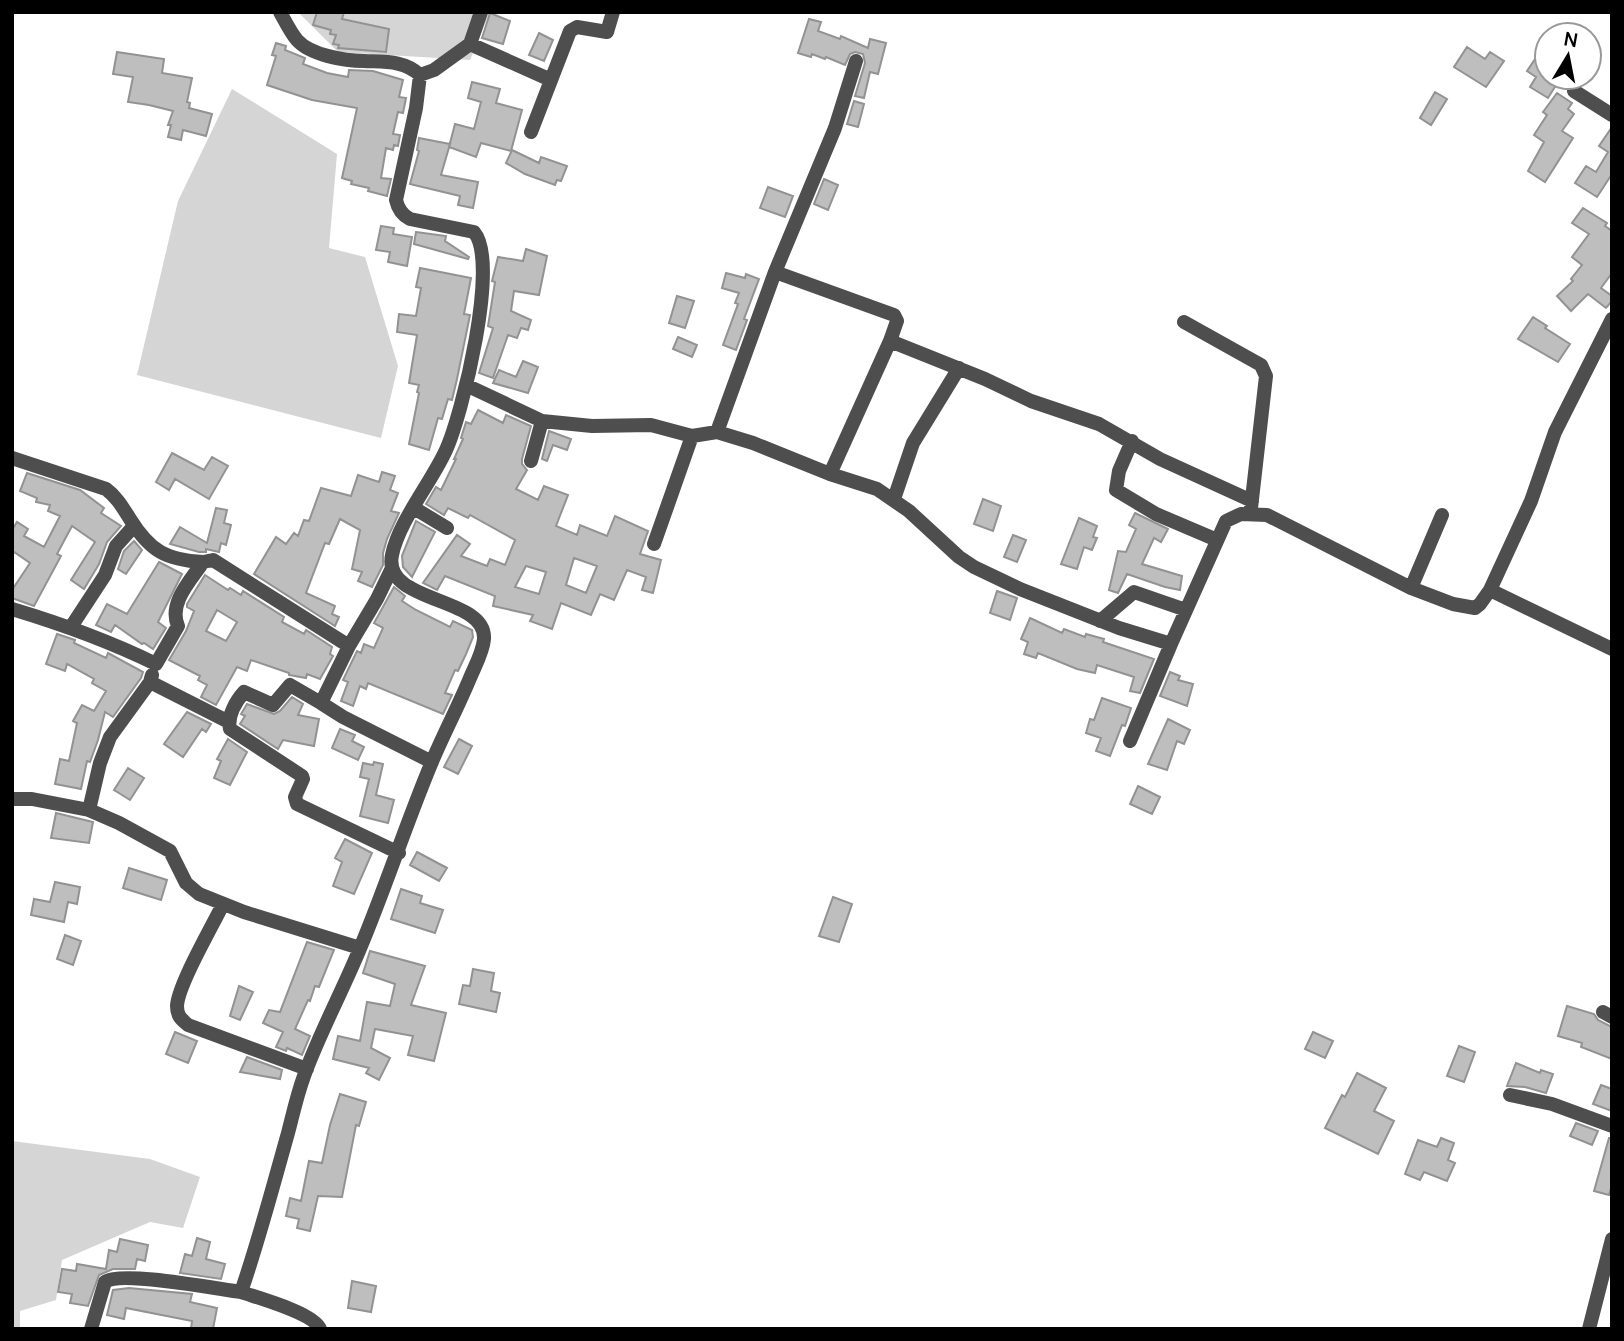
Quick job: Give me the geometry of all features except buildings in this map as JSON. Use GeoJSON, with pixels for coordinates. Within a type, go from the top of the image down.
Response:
{"type":"FeatureCollection","features":[{"type":"Feature","properties":{"kind":"street"},"geometry":{"type":"LineString","coordinates":[[280,12],[297,40],[314,51],[357,61],[401,64],[420,75]]}},
{"type":"Feature","properties":{"kind":"street"},"geometry":{"type":"LineString","coordinates":[[420,75],[433,70],[470,44],[481,12]]}},
{"type":"Feature","properties":{"kind":"street"},"geometry":{"type":"LineString","coordinates":[[531,132],[570,31],[578,27],[607,32],[613,12]]}},
{"type":"Feature","properties":{"kind":"street"},"geometry":{"type":"LineString","coordinates":[[470,44],[551,80]]}},
{"type":"Feature","properties":{"kind":"street"},"geometry":{"type":"LineString","coordinates":[[716,432],[775,272],[835,128],[856,61]]}},
{"type":"Feature","properties":{"kind":"street"},"geometry":{"type":"LineString","coordinates":[[321,703],[391,570],[394,548],[449,444],[468,386],[480,314],[481,264],[478,238],[470,230],[410,219],[401,211],[396,200],[416,108],[420,75]]}},
{"type":"Feature","properties":{"kind":"street"},"geometry":{"type":"LineString","coordinates":[[1574,92],[1612,115]]}},
{"type":"Feature","properties":{"kind":"street"},"geometry":{"type":"LineString","coordinates":[[775,272],[894,315],[897,321],[830,474]]}},
{"type":"Feature","properties":{"kind":"street"},"geometry":{"type":"LineString","coordinates":[[890,341],[959,368],[1031,401],[1099,424],[1266,515],[1411,588],[1467,608],[1475,608],[1490,590],[1531,501],[1549,444],[1612,319]]}},
{"type":"Feature","properties":{"kind":"street"},"geometry":{"type":"LineString","coordinates":[[1130,741],[1226,522],[1251,507],[1266,376],[1261,365],[1184,322]]}},
{"type":"Feature","properties":{"kind":"street"},"geometry":{"type":"LineString","coordinates":[[894,499],[913,443],[959,368]]}},
{"type":"Feature","properties":{"kind":"street"},"geometry":{"type":"LineString","coordinates":[[468,386],[542,421],[592,426],[645,425],[692,436],[716,432],[753,443],[830,474],[877,489],[894,499],[947,547],[974,567],[1020,589],[1100,621],[1171,644]]}},
{"type":"Feature","properties":{"kind":"street"},"geometry":{"type":"LineString","coordinates":[[531,461],[542,421]]}},
{"type":"Feature","properties":{"kind":"street"},"geometry":{"type":"LineString","coordinates":[[654,544],[692,436]]}},
{"type":"Feature","properties":{"kind":"street"},"geometry":{"type":"LineString","coordinates":[[1132,441],[1119,471],[1116,490],[1156,514],[1217,540]]}},
{"type":"Feature","properties":{"kind":"street"},"geometry":{"type":"LineString","coordinates":[[12,458],[106,489],[116,497],[134,526],[149,543],[174,559],[218,561],[349,646]]}},
{"type":"Feature","properties":{"kind":"street"},"geometry":{"type":"LineString","coordinates":[[414,508],[447,528]]}},
{"type":"Feature","properties":{"kind":"street"},"geometry":{"type":"LineString","coordinates":[[1411,588],[1442,515]]}},
{"type":"Feature","properties":{"kind":"street"},"geometry":{"type":"LineString","coordinates":[[72,627],[105,575],[116,546],[134,526]]}},
{"type":"Feature","properties":{"kind":"street"},"geometry":{"type":"LineString","coordinates":[[89,810],[100,763],[110,737],[150,682],[156,664],[178,626],[176,603],[202,562]]}},
{"type":"Feature","properties":{"kind":"street"},"geometry":{"type":"LineString","coordinates":[[240,1292],[307,1069],[360,948],[432,762],[478,660],[484,638],[482,628],[474,617],[404,584],[391,570]]}},
{"type":"Feature","properties":{"kind":"street"},"geometry":{"type":"LineString","coordinates":[[1490,590],[1612,649]]}},
{"type":"Feature","properties":{"kind":"street"},"geometry":{"type":"LineString","coordinates":[[1100,621],[1134,592],[1186,610]]}},
{"type":"Feature","properties":{"kind":"street"},"geometry":{"type":"LineString","coordinates":[[12,609],[72,627],[156,664]]}},
{"type":"Feature","properties":{"kind":"street"},"geometry":{"type":"LineString","coordinates":[[150,682],[229,722]]}},
{"type":"Feature","properties":{"kind":"street"},"geometry":{"type":"LineString","coordinates":[[398,853],[297,804],[295,797],[302,776],[236,734],[230,729],[229,722],[244,692],[273,705],[290,685],[343,718],[432,762]]}},
{"type":"Feature","properties":{"kind":"street"},"geometry":{"type":"LineString","coordinates":[[12,799],[32,799],[89,810],[170,851],[192,890],[223,904],[360,948]]}},
{"type":"Feature","properties":{"kind":"street"},"geometry":{"type":"LineString","coordinates":[[223,904],[180,991],[177,1008],[179,1017],[188,1025],[307,1069]]}},
{"type":"Feature","properties":{"kind":"street"},"geometry":{"type":"LineString","coordinates":[[1510,1096],[1552,1104],[1612,1126]]}},
{"type":"Feature","properties":{"kind":"street"},"geometry":{"type":"LineString","coordinates":[[1589,1329],[1612,1239]]}},
{"type":"Feature","properties":{"kind":"street"},"geometry":{"type":"LineString","coordinates":[[91,1329],[105,1282],[111,1278],[137,1278],[240,1292],[307,1317],[318,1323],[320,1329]]}},
{"type":"Feature","properties":{"kind":"shaded area"},"geometry":{"type":"Polygon","coordinates":[[[298,12],[490,12],[470,60],[338,52],[298,12]]]}},
{"type":"Feature","properties":{"kind":"shaded area"},"geometry":{"type":"Polygon","coordinates":[[[232,89],[337,154],[329,248],[365,257],[398,366],[381,438],[137,375],[178,201],[232,89]]]}},
{"type":"Feature","properties":{"kind":"shaded area"},"geometry":{"type":"Polygon","coordinates":[[[12,1141],[150,1159],[200,1177],[183,1228],[150,1222],[62,1260],[56,1300],[20,1311],[20,1329],[12,1329],[12,1141]]]}}]}
